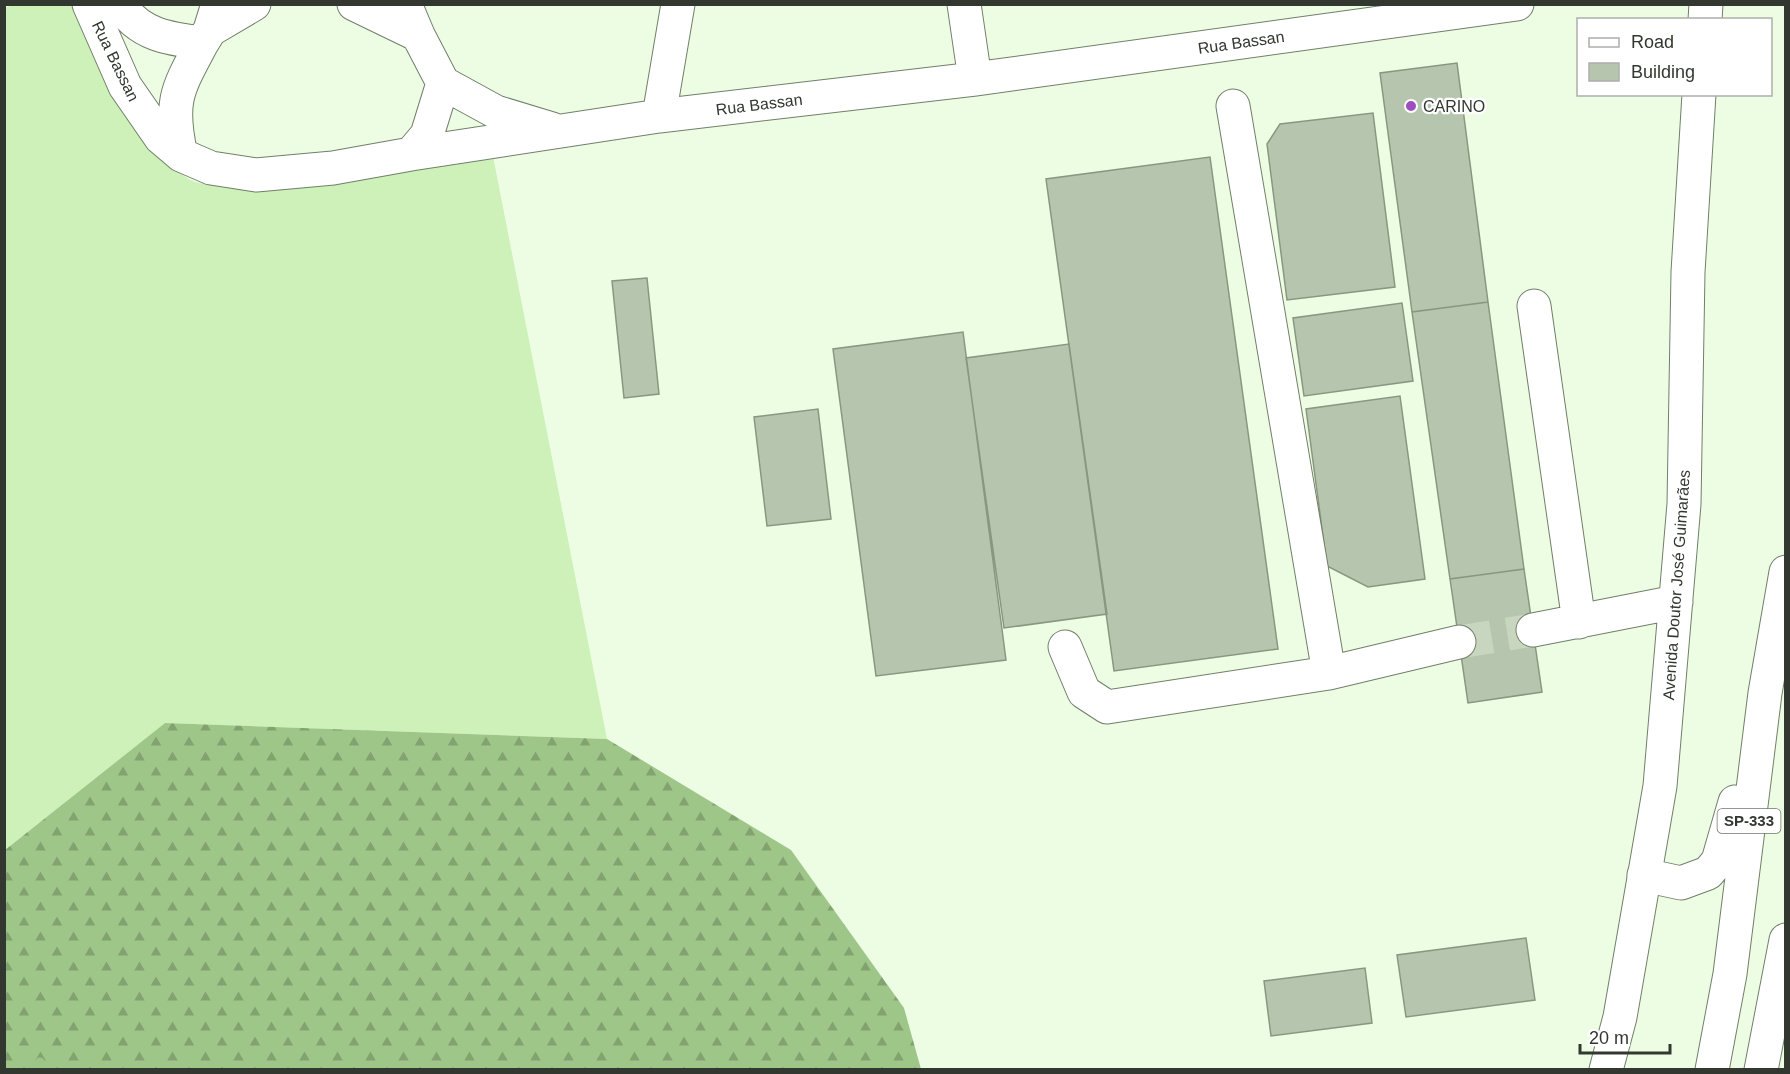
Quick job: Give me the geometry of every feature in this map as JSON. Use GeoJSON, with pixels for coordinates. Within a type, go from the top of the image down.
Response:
{"type":"FeatureCollection","features":[{"type":"Feature","properties":{"kind":"main road","name":"Rua Bassan"},"geometry":{"type":"LineString","coordinates":[[89,4],[125,86],[161,138],[181,155],[212,168],[256,176],[333,168],[659,116],[975,79],[1517,4]]}},
{"type":"Feature","properties":{"kind":"main road"},"geometry":{"type":"LineString","coordinates":[[120,4],[126,14],[144,30],[171,39],[210,26],[254,4]]}},
{"type":"Feature","properties":{"kind":"main road"},"geometry":{"type":"LineString","coordinates":[[354,4],[418,35]]}},
{"type":"Feature","properties":{"kind":"main road"},"geometry":{"type":"LineString","coordinates":[[405,4],[443,83],[496,112],[562,132]]}},
{"type":"Feature","properties":{"kind":"main road"},"geometry":{"type":"LineString","coordinates":[[659,116],[678,4]]}},
{"type":"Feature","properties":{"kind":"main road"},"geometry":{"type":"LineString","coordinates":[[963,4],[975,79]]}},
{"type":"Feature","properties":{"kind":"main road"},"geometry":{"type":"LineString","coordinates":[[181,155],[175,127],[175,106],[180,85],[210,26]]}},
{"type":"Feature","properties":{"kind":"main road"},"geometry":{"type":"LineString","coordinates":[[411,154],[427,135],[443,83]]}},
{"type":"Feature","properties":{"kind":"main road","name":"Avenida Doutor José Guimarães"},"geometry":{"type":"LineString","coordinates":[[1606,1070],[1620,1017],[1660,786],[1684,504],[1688,272],[1700,96]]}},
{"type":"Feature","properties":{"kind":"main road"},"geometry":{"type":"LineString","coordinates":[[1233,106],[1329,673]]}},
{"type":"Feature","properties":{"kind":"main road"},"geometry":{"type":"LineString","coordinates":[[1534,306],[1579,622]]}},
{"type":"Feature","properties":{"kind":"main road","name":"SP-333"},"geometry":{"type":"LineString","coordinates":[[1712,1070],[1730,974],[1765,693],[1785,572]]}},
{"type":"Feature","properties":{"kind":"main road"},"geometry":{"type":"LineString","coordinates":[[1533,630],[1676,602]]}},
{"type":"Feature","properties":{"kind":"main road"},"geometry":{"type":"LineString","coordinates":[[1065,646],[1084,692],[1107,707],[1329,673],[1459,642]]}},
{"type":"Feature","properties":{"kind":"main road"},"geometry":{"type":"LineString","coordinates":[[1644,875],[1682,883],[1708,873],[1718,861],[1765,693]]}},
{"type":"Feature","properties":{"kind":"main road"},"geometry":{"type":"LineString","coordinates":[[1761,1070],[1785,940]]}},
{"type":"Feature","properties":{"kind":"green space"},"geometry":{"type":"Polygon","coordinates":[[[12,5],[80,5],[169,164],[185,177],[203,184],[231,183],[491,146],[607,739],[165,723],[5,850],[5,8],[12,5]]]}},
{"type":"Feature","properties":{"kind":"green space"},"geometry":{"type":"Polygon","coordinates":[[[165,723],[607,739],[791,850],[904,1008],[921,1069],[5,1069],[5,850],[165,723]]]}},
{"type":"Feature","properties":{"kind":"building"},"geometry":{"type":"Polygon","coordinates":[[[1457,63],[1488,302],[1412,312],[1380,73],[1457,63]]]}},
{"type":"Feature","properties":{"kind":"building"},"geometry":{"type":"Polygon","coordinates":[[[1373,113],[1395,287],[1287,300],[1267,144],[1280,124],[1373,113]]]}},
{"type":"Feature","properties":{"kind":"building"},"geometry":{"type":"Polygon","coordinates":[[[1210,157],[1278,649],[1114,671],[1046,179],[1210,157]]]}},
{"type":"Feature","properties":{"kind":"building"},"geometry":{"type":"Polygon","coordinates":[[[647,278],[659,394],[624,398],[612,281],[647,278]]]}},
{"type":"Feature","properties":{"kind":"building"},"geometry":{"type":"Polygon","coordinates":[[[1488,302],[1524,569],[1450,579],[1412,312],[1488,302]]]}},
{"type":"Feature","properties":{"kind":"building"},"geometry":{"type":"Polygon","coordinates":[[[1402,303],[1413,381],[1304,396],[1293,318],[1402,303]]]}},
{"type":"Feature","properties":{"kind":"building"},"geometry":{"type":"Polygon","coordinates":[[[963,332],[1006,660],[876,676],[833,349],[963,332]]]}},
{"type":"Feature","properties":{"kind":"building"},"geometry":{"type":"Polygon","coordinates":[[[1069,344],[1107,614],[1004,628],[966,358],[1069,344]]]}},
{"type":"Feature","properties":{"kind":"building"},"geometry":{"type":"Polygon","coordinates":[[[1400,396],[1425,579],[1368,587],[1327,566],[1306,409],[1400,396]]]}},
{"type":"Feature","properties":{"kind":"building"},"geometry":{"type":"Polygon","coordinates":[[[818,409],[831,519],[767,526],[754,417],[818,409]]]}},
{"type":"Feature","properties":{"kind":"building"},"geometry":{"type":"Polygon","coordinates":[[[1524,569],[1542,692],[1468,703],[1450,579],[1524,569]]]}},
{"type":"Feature","properties":{"kind":"building"},"geometry":{"type":"Polygon","coordinates":[[[1526,938],[1535,1000],[1406,1017],[1397,955],[1526,938]]]}},
{"type":"Feature","properties":{"kind":"building"},"geometry":{"type":"Polygon","coordinates":[[[1365,968],[1372,1023],[1271,1036],[1264,981],[1365,968]]]}},
{"type":"Feature","properties":{"kind":"waterway"},"geometry":{"type":"LineString","coordinates":[[32,1070],[40,1062]]}},
{"type":"Feature","properties":{"kind":"tunnel"},"geometry":{"type":"LineString","coordinates":[[1459,642],[1533,630]]}},
{"type":"Feature","properties":{"kind":"place","name":"CARINO"},"geometry":{"type":"Point","coordinates":[1411,106]}}]}
